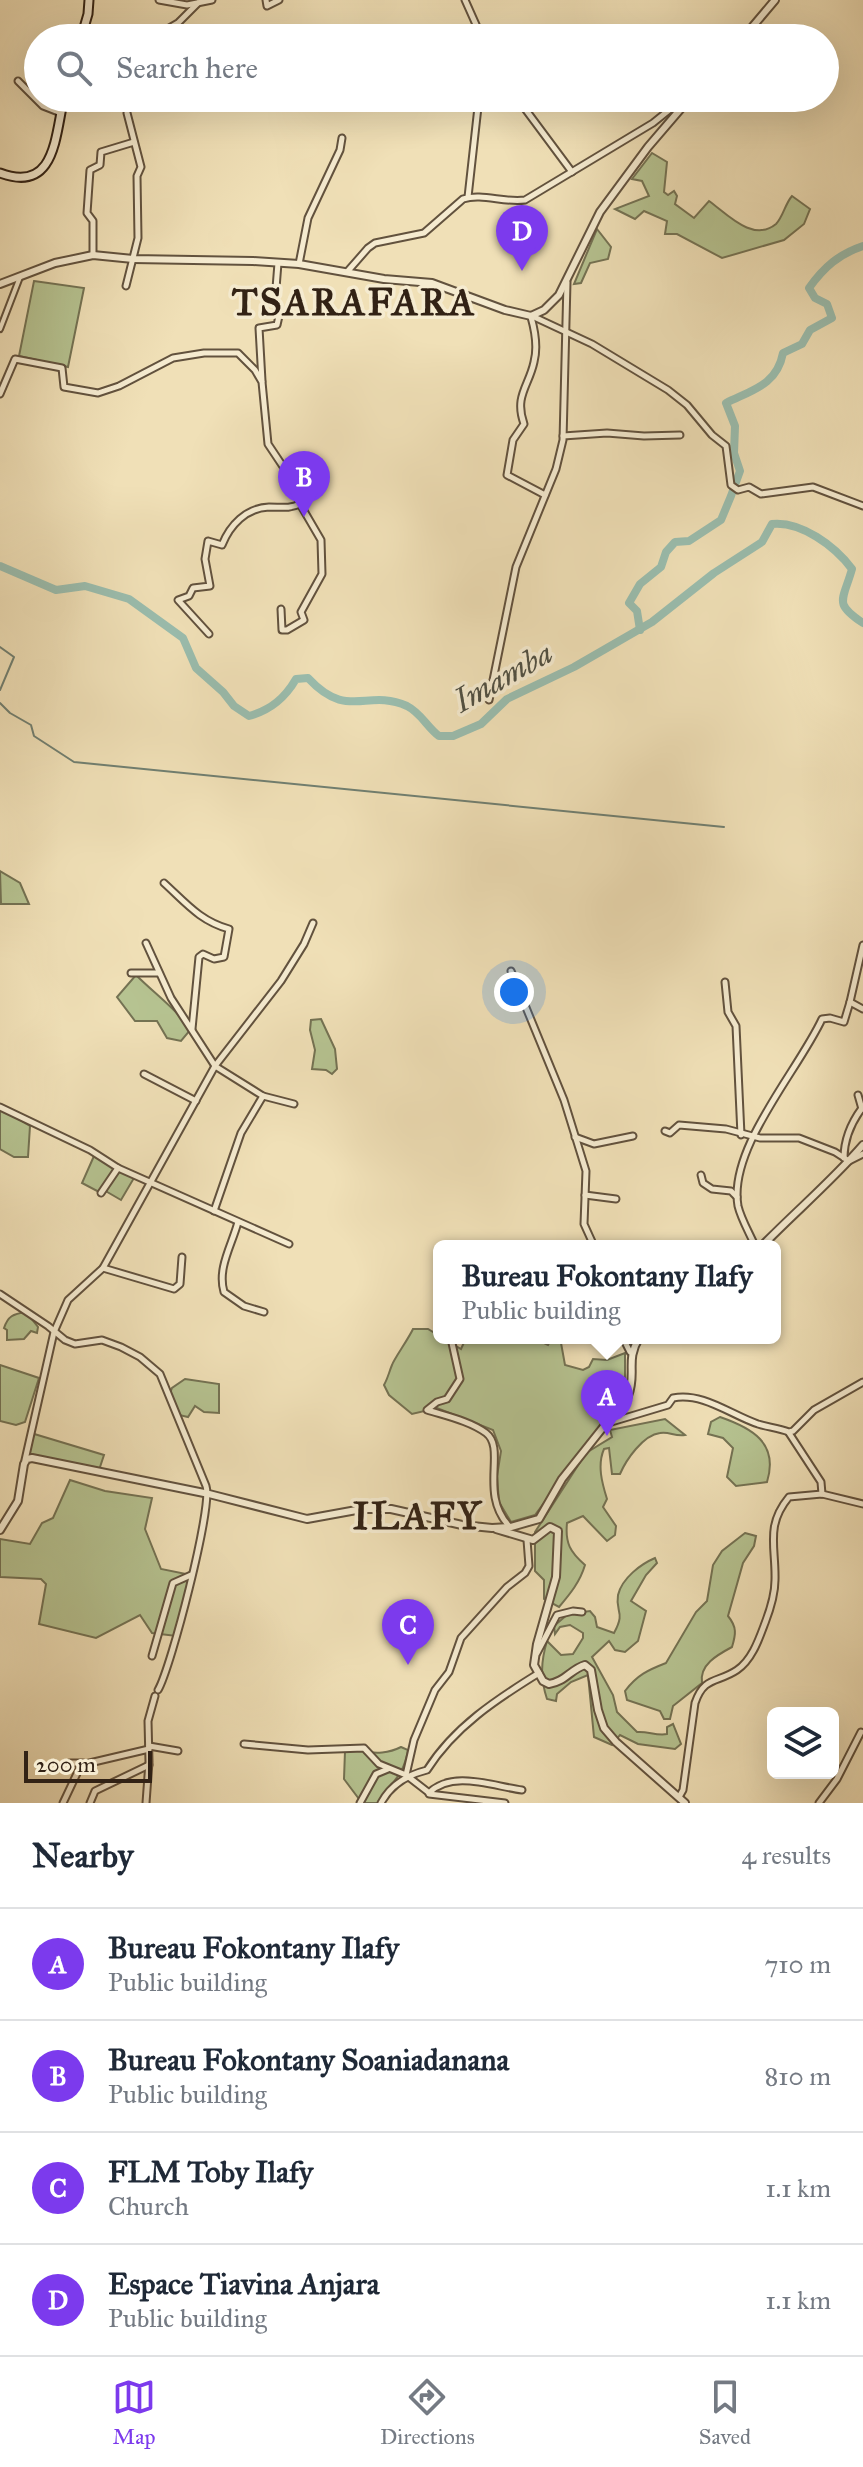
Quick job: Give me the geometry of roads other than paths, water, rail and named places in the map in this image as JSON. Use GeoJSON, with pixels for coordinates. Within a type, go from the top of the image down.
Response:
{"type":"FeatureCollection","features":[{"type":"Feature","properties":{"kind":"main road"},"geometry":{"type":"LineString","coordinates":[[85,24],[89,0]]}},
{"type":"Feature","properties":{"kind":"main road"},"geometry":{"type":"LineString","coordinates":[[0,173],[22,178],[43,169],[50,162],[61,113]]}},
{"type":"Feature","properties":{"kind":"street"},"geometry":{"type":"LineString","coordinates":[[159,0],[187,5],[212,0]]}},
{"type":"Feature","properties":{"kind":"street"},"geometry":{"type":"LineString","coordinates":[[266,0],[267,6],[279,0]]}},
{"type":"Feature","properties":{"kind":"street"},"geometry":{"type":"LineString","coordinates":[[465,0],[476,24]]}},
{"type":"Feature","properties":{"kind":"street"},"geometry":{"type":"LineString","coordinates":[[755,24],[775,0]]}},
{"type":"Feature","properties":{"kind":"street"},"geometry":{"type":"LineString","coordinates":[[176,24],[198,3]]}},
{"type":"Feature","properties":{"kind":"street"},"geometry":{"type":"LineString","coordinates":[[18,81],[24,87]]}},
{"type":"Feature","properties":{"kind":"street"},"geometry":{"type":"LineString","coordinates":[[347,273],[375,243],[424,233],[468,197],[477,112]]}},
{"type":"Feature","properties":{"kind":"street"},"geometry":{"type":"LineString","coordinates":[[527,112],[572,172]]}},
{"type":"Feature","properties":{"kind":"street"},"geometry":{"type":"LineString","coordinates":[[468,197],[509,203],[525,200],[668,112]]}},
{"type":"Feature","properties":{"kind":"street"},"geometry":{"type":"LineString","coordinates":[[531,316],[549,306],[567,282],[600,212],[676,112]]}},
{"type":"Feature","properties":{"kind":"street"},"geometry":{"type":"LineString","coordinates":[[126,286],[139,231],[137,176],[141,167],[127,113]]}},
{"type":"Feature","properties":{"kind":"street"},"geometry":{"type":"LineString","coordinates":[[299,264],[308,218],[340,150],[342,138]]}},
{"type":"Feature","properties":{"kind":"street"},"geometry":{"type":"LineString","coordinates":[[93,255],[93,221],[87,213],[90,170],[100,165],[101,152],[134,142]]}},
{"type":"Feature","properties":{"kind":"street"},"geometry":{"type":"LineString","coordinates":[[0,284],[55,263],[93,255],[299,264],[432,283],[565,329],[668,390],[687,405],[712,435],[726,446],[731,485],[738,490],[749,487],[761,494],[813,487],[863,506]]}},
{"type":"Feature","properties":{"kind":"street"},"geometry":{"type":"LineString","coordinates":[[278,263],[275,298],[279,316],[277,325],[259,328],[268,444],[294,483],[300,504],[321,540],[322,574],[301,612],[304,620],[282,630],[281,609]]}},
{"type":"Feature","properties":{"kind":"street"},"geometry":{"type":"LineString","coordinates":[[0,329],[20,277]]}},
{"type":"Feature","properties":{"kind":"street"},"geometry":{"type":"LineString","coordinates":[[489,700],[516,567],[556,469],[563,436],[567,282]]}},
{"type":"Feature","properties":{"kind":"street"},"geometry":{"type":"LineString","coordinates":[[531,316],[536,335],[535,362],[523,388],[519,410],[524,424],[513,440],[507,475],[545,495]]}},
{"type":"Feature","properties":{"kind":"street"},"geometry":{"type":"LineString","coordinates":[[0,394],[15,359],[62,368],[64,387],[98,393],[119,386],[173,358],[230,351],[238,353],[262,382]]}},
{"type":"Feature","properties":{"kind":"street"},"geometry":{"type":"LineString","coordinates":[[563,436],[607,433],[680,435]]}},
{"type":"Feature","properties":{"kind":"street"},"geometry":{"type":"LineString","coordinates":[[209,634],[178,600],[189,596],[193,588],[210,586],[205,559],[208,541],[222,545],[231,526],[249,513],[267,507],[300,504]]}},
{"type":"Feature","properties":{"kind":"street"},"geometry":{"type":"LineString","coordinates":[[164,883],[197,915],[229,929],[224,957],[214,959],[203,954],[199,957],[192,1029]]}},
{"type":"Feature","properties":{"kind":"street"},"geometry":{"type":"LineString","coordinates":[[0,1530],[18,1501],[54,1332],[73,1293],[103,1268],[215,1066],[281,981],[313,923]]}},
{"type":"Feature","properties":{"kind":"street"},"geometry":{"type":"LineString","coordinates":[[146,943],[171,998],[215,1066],[263,1096],[294,1104]]}},
{"type":"Feature","properties":{"kind":"street"},"geometry":{"type":"LineString","coordinates":[[739,1201],[740,1168],[752,1137],[822,1019],[844,1022],[863,945]]}},
{"type":"Feature","properties":{"kind":"street"},"geometry":{"type":"LineString","coordinates":[[511,971],[564,1100],[588,1176],[584,1224],[591,1240]]}},
{"type":"Feature","properties":{"kind":"street"},"geometry":{"type":"LineString","coordinates":[[131,973],[159,973]]}},
{"type":"Feature","properties":{"kind":"street"},"geometry":{"type":"LineString","coordinates":[[725,982],[728,1012],[736,1026],[741,1135]]}},
{"type":"Feature","properties":{"kind":"street"},"geometry":{"type":"LineString","coordinates":[[850,1002],[863,1009]]}},
{"type":"Feature","properties":{"kind":"street"},"geometry":{"type":"LineString","coordinates":[[144,1074],[196,1101]]}},
{"type":"Feature","properties":{"kind":"street"},"geometry":{"type":"LineString","coordinates":[[847,1160],[844,1143],[851,1122],[862,1109],[858,1095]]}},
{"type":"Feature","properties":{"kind":"street"},"geometry":{"type":"LineString","coordinates":[[214,1211],[241,1133],[263,1096]]}},
{"type":"Feature","properties":{"kind":"street"},"geometry":{"type":"LineString","coordinates":[[0,1107],[90,1150],[118,1168],[289,1244]]}},
{"type":"Feature","properties":{"kind":"street"},"geometry":{"type":"LineString","coordinates":[[665,1131],[670,1133],[679,1125],[703,1126],[752,1137],[799,1138],[847,1160]]}},
{"type":"Feature","properties":{"kind":"street"},"geometry":{"type":"LineString","coordinates":[[574,1136],[594,1144],[633,1136]]}},
{"type":"Feature","properties":{"kind":"street"},"geometry":{"type":"LineString","coordinates":[[768,1240],[863,1145]]}},
{"type":"Feature","properties":{"kind":"street"},"geometry":{"type":"LineString","coordinates":[[847,1160],[863,1154]]}},
{"type":"Feature","properties":{"kind":"street"},"geometry":{"type":"LineString","coordinates":[[101,1193],[118,1168]]}},
{"type":"Feature","properties":{"kind":"street"},"geometry":{"type":"LineString","coordinates":[[701,1175],[703,1183],[712,1189],[731,1191],[739,1201],[753,1240]]}},
{"type":"Feature","properties":{"kind":"street"},"geometry":{"type":"LineString","coordinates":[[585,1195],[616,1199]]}},
{"type":"Feature","properties":{"kind":"street"},"geometry":{"type":"LineString","coordinates":[[238,1222],[224,1263],[224,1292],[264,1312]]}},
{"type":"Feature","properties":{"kind":"street"},"geometry":{"type":"LineString","coordinates":[[103,1268],[174,1289],[180,1284],[182,1257]]}},
{"type":"Feature","properties":{"kind":"street"},"geometry":{"type":"LineString","coordinates":[[0,1294],[75,1344],[102,1340],[140,1357],[160,1374],[209,1494],[173,1649],[148,1721],[146,1803]]}},
{"type":"Feature","properties":{"kind":"street"},"geometry":{"type":"LineString","coordinates":[[452,1344],[460,1379],[447,1399],[427,1410],[489,1435],[497,1452],[492,1478],[495,1503],[501,1517],[511,1527]]}},
{"type":"Feature","properties":{"kind":"street"},"geometry":{"type":"LineString","coordinates":[[24,1464],[32,1458],[209,1494],[307,1519],[362,1509],[391,1509],[462,1525],[511,1527],[539,1519],[562,1479],[628,1396],[632,1385],[630,1352],[626,1344]]}},
{"type":"Feature","properties":{"kind":"street"},"geometry":{"type":"LineString","coordinates":[[630,1352],[635,1344]]}},
{"type":"Feature","properties":{"kind":"street"},"geometry":{"type":"LineString","coordinates":[[608,1423],[668,1405],[673,1398],[681,1396],[722,1407],[758,1424],[789,1432],[814,1410],[863,1382]]}},
{"type":"Feature","properties":{"kind":"street"},"geometry":{"type":"LineString","coordinates":[[789,1432],[821,1482],[822,1494]]}},
{"type":"Feature","properties":{"kind":"street"},"geometry":{"type":"LineString","coordinates":[[684,1802],[678,1796],[683,1790],[699,1690],[711,1680],[735,1672],[749,1660],[765,1622],[775,1585],[771,1539],[777,1518],[789,1497],[822,1494],[863,1504]]}},
{"type":"Feature","properties":{"kind":"street"},"geometry":{"type":"LineString","coordinates":[[492,1528],[527,1540],[533,1540],[550,1527],[558,1531],[556,1577],[534,1665],[543,1681],[549,1684],[569,1676],[577,1667],[585,1665],[591,1670],[604,1728],[684,1802]]}},
{"type":"Feature","properties":{"kind":"street"},"geometry":{"type":"LineString","coordinates":[[381,1803],[406,1775],[414,1740],[435,1690],[449,1672],[461,1638],[529,1566],[527,1540]]}},
{"type":"Feature","properties":{"kind":"street"},"geometry":{"type":"LineString","coordinates":[[152,1656],[173,1583],[191,1575]]}},
{"type":"Feature","properties":{"kind":"street"},"geometry":{"type":"LineString","coordinates":[[535,1658],[557,1615],[582,1612]]}},
{"type":"Feature","properties":{"kind":"street"},"geometry":{"type":"LineString","coordinates":[[406,1775],[427,1770],[464,1724],[539,1673]]}},
{"type":"Feature","properties":{"kind":"street"},"geometry":{"type":"LineString","coordinates":[[819,1803],[837,1779],[861,1732]]}},
{"type":"Feature","properties":{"kind":"street"},"geometry":{"type":"LineString","coordinates":[[244,1744],[308,1750],[364,1748],[388,1769],[406,1775],[429,1794],[505,1803]]}},
{"type":"Feature","properties":{"kind":"street"},"geometry":{"type":"LineString","coordinates":[[70,1763],[111,1759],[149,1747],[178,1751]]}},
{"type":"Feature","properties":{"kind":"street"},"geometry":{"type":"LineString","coordinates":[[63,1803],[79,1767],[84,1763]]}},
{"type":"Feature","properties":{"kind":"street"},"geometry":{"type":"LineString","coordinates":[[90,1803],[95,1791],[149,1765]]}},
{"type":"Feature","properties":{"kind":"street"},"geometry":{"type":"LineString","coordinates":[[360,1803],[376,1774],[388,1769]]}},
{"type":"Feature","properties":{"kind":"street"},"geometry":{"type":"LineString","coordinates":[[428,1792],[447,1782],[462,1781],[522,1790]]}},
{"type":"Feature","properties":{"kind":"waterway"},"geometry":{"type":"LineString","coordinates":[[640,630],[637,611],[629,603],[640,584],[661,567],[666,552],[675,542],[689,541],[721,520],[731,496],[740,471],[734,453],[735,426],[726,403],[762,385],[775,372],[783,353],[802,344],[810,330],[832,318],[827,304],[815,298],[809,288],[833,262],[863,246]]}},
{"type":"Feature","properties":{"kind":"waterway","name":"Imamba"},"geometry":{"type":"LineString","coordinates":[[0,566],[56,590],[85,586],[129,599],[183,638],[196,668],[234,706],[249,716],[277,702],[296,679],[308,678],[335,698],[346,701],[393,701],[407,706],[439,736],[453,736],[481,724],[507,699],[574,667],[652,622],[714,573],[762,542],[772,524],[806,531],[845,560],[852,569],[844,606],[863,623]]}},
{"type":"Feature","properties":{"kind":"waterway"},"geometry":{"type":"LineString","coordinates":[[0,647],[14,657],[0,690]]}},
{"type":"Feature","properties":{"kind":"waterway"},"geometry":{"type":"LineString","coordinates":[[0,703],[31,725],[34,736],[74,762],[724,827]]}},
{"type":"Feature","properties":{"kind":"place","name":"Espace Tiavina Anjara"},"geometry":{"type":"Point","coordinates":[522,271]}},
{"type":"Feature","properties":{"kind":"place","name":"Bureau Fokontany Soaniadanana"},"geometry":{"type":"Point","coordinates":[304,517]}},
{"type":"Feature","properties":{"kind":"place","name":"Bureau Fokontany Ilafy"},"geometry":{"type":"Point","coordinates":[607,1436]}},
{"type":"Feature","properties":{"kind":"place","name":"FLM Toby Ilafy"},"geometry":{"type":"Point","coordinates":[408,1665]}},
{"type":"Feature","properties":{"kind":"district","name":"TSARAFARA"},"geometry":{"type":"Point","coordinates":[354,302]}},
{"type":"Feature","properties":{"kind":"district","name":"ILAFY"},"geometry":{"type":"Point","coordinates":[418,1516]}}]}
